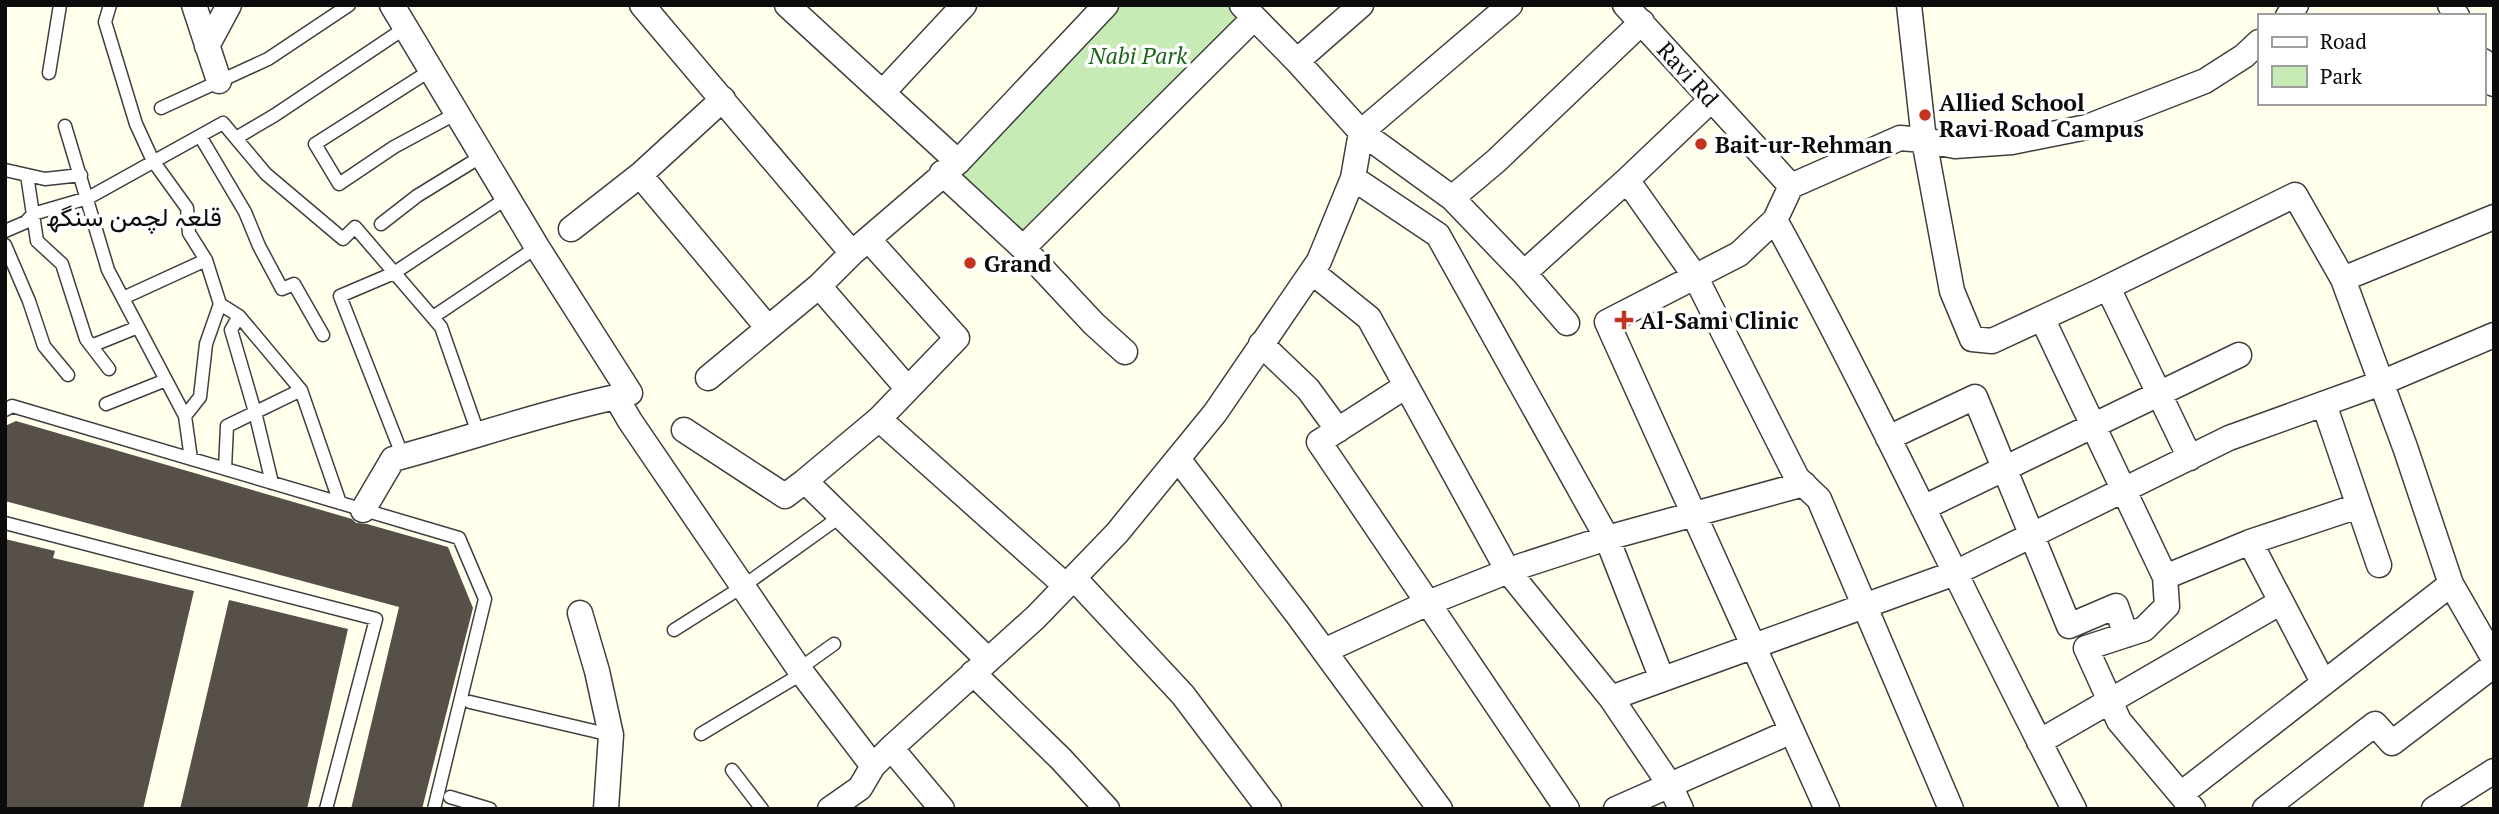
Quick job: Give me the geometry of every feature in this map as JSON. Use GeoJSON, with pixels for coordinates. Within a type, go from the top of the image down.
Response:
{"type":"FeatureCollection","features":[{"type":"Feature","properties":{"kind":"street"},"geometry":{"type":"LineString","coordinates":[[194,5],[219,81]]}},
{"type":"Feature","properties":{"kind":"street"},"geometry":{"type":"LineString","coordinates":[[207,46],[229,5]]}},
{"type":"Feature","properties":{"kind":"street"},"geometry":{"type":"LineString","coordinates":[[351,507],[393,459],[479,436],[564,408],[629,393],[391,5]]}},
{"type":"Feature","properties":{"kind":"street"},"geometry":{"type":"LineString","coordinates":[[642,5],[723,99],[861,246],[957,338],[879,419],[785,496],[684,430]]}},
{"type":"Feature","properties":{"kind":"street"},"geometry":{"type":"LineString","coordinates":[[883,92],[964,5]]}},
{"type":"Feature","properties":{"kind":"street"},"geometry":{"type":"LineString","coordinates":[[708,377],[819,286],[950,167],[1106,5]]}},
{"type":"Feature","properties":{"kind":"street"},"geometry":{"type":"LineString","coordinates":[[1297,61],[1361,5]]}},
{"type":"Feature","properties":{"kind":"street"},"geometry":{"type":"LineString","coordinates":[[830,809],[860,788],[873,766],[891,748],[1037,617],[1117,533],[1215,413],[1319,261],[1353,178],[1361,132],[1510,5]]}},
{"type":"Feature","properties":{"kind":"street"},"geometry":{"type":"LineString","coordinates":[[1909,5],[1924,140],[1952,290],[1972,339],[1992,341],[2108,288],[2295,195],[2343,279],[2451,584],[2494,659]]}},
{"type":"Feature","properties":{"kind":"street"},"geometry":{"type":"LineString","coordinates":[[803,10],[883,92],[1094,324],[1125,352]]}},
{"type":"Feature","properties":{"kind":"street"},"geometry":{"type":"LineString","coordinates":[[1023,248],[1248,12],[1361,132],[1452,198],[1524,273],[1567,323]]}},
{"type":"Feature","properties":{"kind":"street"},"geometry":{"type":"LineString","coordinates":[[1452,198],[1496,161],[1633,13]]}},
{"type":"Feature","properties":{"kind":"street","name":"Ravi Rd"},"geometry":{"type":"LineString","coordinates":[[1633,13],[1791,186]]}},
{"type":"Feature","properties":{"kind":"street"},"geometry":{"type":"LineString","coordinates":[[1827,809],[1607,322],[1739,254],[1775,220],[1791,186],[1900,138],[1955,146],[2012,142],[2087,127],[2205,81],[2258,43]]}},
{"type":"Feature","properties":{"kind":"street"},"geometry":{"type":"LineString","coordinates":[[2485,65],[2494,84]]}},
{"type":"Feature","properties":{"kind":"street"},"geometry":{"type":"LineString","coordinates":[[571,229],[640,175],[723,99]]}},
{"type":"Feature","properties":{"kind":"street"},"geometry":{"type":"LineString","coordinates":[[1524,273],[1711,100]]}},
{"type":"Feature","properties":{"kind":"street"},"geometry":{"type":"LineString","coordinates":[[640,175],[768,328]]}},
{"type":"Feature","properties":{"kind":"street"},"geometry":{"type":"LineString","coordinates":[[1353,178],[1438,235],[1607,538],[1662,679]]}},
{"type":"Feature","properties":{"kind":"street"},"geometry":{"type":"LineString","coordinates":[[1627,180],[1695,276],[1797,478],[1819,499],[1951,809]]}},
{"type":"Feature","properties":{"kind":"street"},"geometry":{"type":"LineString","coordinates":[[2343,279],[2494,217]]}},
{"type":"Feature","properties":{"kind":"street"},"geometry":{"type":"LineString","coordinates":[[1775,220],[1828,318],[2074,809]]}},
{"type":"Feature","properties":{"kind":"street"},"geometry":{"type":"LineString","coordinates":[[1312,272],[1369,318],[1508,570],[1611,698],[1670,785],[1681,809]]}},
{"type":"Feature","properties":{"kind":"street"},"geometry":{"type":"LineString","coordinates":[[819,286],[906,388]]}},
{"type":"Feature","properties":{"kind":"street"},"geometry":{"type":"LineString","coordinates":[[2108,288],[2190,458]]}},
{"type":"Feature","properties":{"kind":"street"},"geometry":{"type":"LineString","coordinates":[[2042,318],[2165,577],[2167,606],[2144,629],[2086,648],[2119,721],[2187,801],[2323,682],[2451,584]]}},
{"type":"Feature","properties":{"kind":"street"},"geometry":{"type":"LineString","coordinates":[[1611,698],[1955,573],[2229,438],[2381,383],[2494,335]]}},
{"type":"Feature","properties":{"kind":"street"},"geometry":{"type":"LineString","coordinates":[[1261,344],[1308,389],[1338,430]]}},
{"type":"Feature","properties":{"kind":"street"},"geometry":{"type":"LineString","coordinates":[[1923,508],[2239,355]]}},
{"type":"Feature","properties":{"kind":"street"},"geometry":{"type":"LineString","coordinates":[[1406,386],[1319,442],[1567,809]]}},
{"type":"Feature","properties":{"kind":"street"},"geometry":{"type":"LineString","coordinates":[[616,397],[742,587],[873,766]]}},
{"type":"Feature","properties":{"kind":"street"},"geometry":{"type":"LineString","coordinates":[[1888,438],[1975,397],[2069,626],[2116,606],[2126,635]]}},
{"type":"Feature","properties":{"kind":"street"},"geometry":{"type":"LineString","coordinates":[[2324,404],[2379,565]]}},
{"type":"Feature","properties":{"kind":"street"},"geometry":{"type":"LineString","coordinates":[[879,419],[1070,582],[1183,695],[1269,809]]}},
{"type":"Feature","properties":{"kind":"street"},"geometry":{"type":"LineString","coordinates":[[1178,459],[1324,650],[1437,808]]}},
{"type":"Feature","properties":{"kind":"street"},"geometry":{"type":"LineString","coordinates":[[805,481],[981,666],[1107,809]]}},
{"type":"Feature","properties":{"kind":"street"},"geometry":{"type":"LineString","coordinates":[[1324,650],[1508,570],[1607,538],[1804,484]]}},
{"type":"Feature","properties":{"kind":"street"},"geometry":{"type":"LineString","coordinates":[[2165,577],[2250,542],[2358,506]]}},
{"type":"Feature","properties":{"kind":"street"},"geometry":{"type":"LineString","coordinates":[[2250,542],[2323,682]]}},
{"type":"Feature","properties":{"kind":"street"},"geometry":{"type":"LineString","coordinates":[[2039,741],[2281,602]]}},
{"type":"Feature","properties":{"kind":"street"},"geometry":{"type":"LineString","coordinates":[[580,613],[597,671],[611,735],[606,809]]}},
{"type":"Feature","properties":{"kind":"street"},"geometry":{"type":"LineString","coordinates":[[2265,809],[2375,724],[2392,743],[2494,665]]}},
{"type":"Feature","properties":{"kind":"street"},"geometry":{"type":"LineString","coordinates":[[1616,809],[1792,731]]}},
{"type":"Feature","properties":{"kind":"street"},"geometry":{"type":"LineString","coordinates":[[891,748],[943,809]]}},
{"type":"Feature","properties":{"kind":"street"},"geometry":{"type":"LineString","coordinates":[[2440,807],[2494,771]]}},
{"type":"Feature","properties":{"kind":"lane"},"geometry":{"type":"LineString","coordinates":[[49,73],[60,5]]}},
{"type":"Feature","properties":{"kind":"lane"},"geometry":{"type":"LineString","coordinates":[[110,5],[105,22],[136,124],[153,161],[187,208],[189,233],[206,260],[220,304],[206,344],[200,397],[185,416]]}},
{"type":"Feature","properties":{"kind":"lane"},"geometry":{"type":"LineString","coordinates":[[161,108],[268,59],[349,5]]}},
{"type":"Feature","properties":{"kind":"lane"},"geometry":{"type":"LineString","coordinates":[[236,138],[405,28]]}},
{"type":"Feature","properties":{"kind":"lane"},"geometry":{"type":"LineString","coordinates":[[431,70],[315,144],[339,184],[394,147],[457,113]]}},
{"type":"Feature","properties":{"kind":"lane"},"geometry":{"type":"LineString","coordinates":[[5,231],[26,222],[33,214],[88,198],[223,123],[266,174],[343,239],[355,227],[433,317],[441,327],[479,436]]}},
{"type":"Feature","properties":{"kind":"lane"},"geometry":{"type":"LineString","coordinates":[[65,126],[108,270],[185,416],[191,459]]}},
{"type":"Feature","properties":{"kind":"lane"},"geometry":{"type":"LineString","coordinates":[[200,136],[245,212],[259,246],[282,289],[294,284],[323,335]]}},
{"type":"Feature","properties":{"kind":"lane"},"geometry":{"type":"LineString","coordinates":[[380,224],[417,196],[482,156]]}},
{"type":"Feature","properties":{"kind":"lane"},"geometry":{"type":"LineString","coordinates":[[5,170],[45,178],[80,175]]}},
{"type":"Feature","properties":{"kind":"lane"},"geometry":{"type":"LineString","coordinates":[[27,175],[37,241],[62,264],[86,339],[109,369]]}},
{"type":"Feature","properties":{"kind":"lane"},"geometry":{"type":"LineString","coordinates":[[403,457],[340,296],[394,273],[507,198]]}},
{"type":"Feature","properties":{"kind":"lane"},"geometry":{"type":"LineString","coordinates":[[5,245],[29,301],[44,346],[68,375]]}},
{"type":"Feature","properties":{"kind":"lane"},"geometry":{"type":"LineString","coordinates":[[433,317],[537,247]]}},
{"type":"Feature","properties":{"kind":"lane"},"geometry":{"type":"LineString","coordinates":[[123,298],[206,260]]}},
{"type":"Feature","properties":{"kind":"lane"},"geometry":{"type":"LineString","coordinates":[[220,304],[239,316],[301,390],[351,507]]}},
{"type":"Feature","properties":{"kind":"lane"},"geometry":{"type":"LineString","coordinates":[[239,316],[231,330],[272,483]]}},
{"type":"Feature","properties":{"kind":"lane"},"geometry":{"type":"LineString","coordinates":[[91,346],[138,327]]}},
{"type":"Feature","properties":{"kind":"lane"},"geometry":{"type":"LineString","coordinates":[[106,404],[166,380]]}},
{"type":"Feature","properties":{"kind":"lane"},"geometry":{"type":"LineString","coordinates":[[225,469],[227,426],[301,390]]}},
{"type":"Feature","properties":{"kind":"lane"},"geometry":{"type":"LineString","coordinates":[[5,410],[12,406],[459,538],[485,599],[434,809]]}},
{"type":"Feature","properties":{"kind":"lane"},"geometry":{"type":"LineString","coordinates":[[674,630],[742,587],[841,516]]}},
{"type":"Feature","properties":{"kind":"lane"},"geometry":{"type":"LineString","coordinates":[[5,523],[376,619],[326,809]]}},
{"type":"Feature","properties":{"kind":"lane"},"geometry":{"type":"LineString","coordinates":[[701,734],[801,671],[834,644]]}},
{"type":"Feature","properties":{"kind":"lane"},"geometry":{"type":"LineString","coordinates":[[470,702],[611,735]]}},
{"type":"Feature","properties":{"kind":"lane"},"geometry":{"type":"LineString","coordinates":[[732,770],[762,809]]}},
{"type":"Feature","properties":{"kind":"lane"},"geometry":{"type":"LineString","coordinates":[[450,797],[490,809]]}},
{"type":"Feature","properties":{"kind":"green space","name":"Nabi Park"},"geometry":{"type":"Polygon","coordinates":[[[1120,5],[1233,5],[1243,16],[1024,238],[961,173],[1120,5]]]}},
{"type":"Feature","properties":{"kind":"building"},"geometry":{"type":"Polygon","coordinates":[[[16,421],[352,519],[356,523],[448,547],[473,608],[422,809],[351,809],[399,607],[5,501],[5,426],[16,421]]]}},
{"type":"Feature","properties":{"kind":"building"},"geometry":{"type":"Polygon","coordinates":[[[5,539],[55,551],[53,558],[194,591],[143,809],[5,809],[5,539]]]}},
{"type":"Feature","properties":{"kind":"building"},"geometry":{"type":"Polygon","coordinates":[[[229,600],[348,629],[307,809],[180,809],[229,600]]]}},
{"type":"Feature","properties":{"kind":"place","name":"Allied School Ravi Road Campus"},"geometry":{"type":"Point","coordinates":[1925,115]}},
{"type":"Feature","properties":{"kind":"place","name":"Bait-ur-Rehman"},"geometry":{"type":"Point","coordinates":[1701,144]}},
{"type":"Feature","properties":{"kind":"place","name":"Grand"},"geometry":{"type":"Point","coordinates":[970,263]}},
{"type":"Feature","properties":{"kind":"place","name":"Al-Sami Clinic"},"geometry":{"type":"Point","coordinates":[1624,320]}},
{"type":"Feature","properties":{"kind":"district","name":"قلعہ لچمن سنگھ"},"geometry":{"type":"Point","coordinates":[134,216]}}]}
